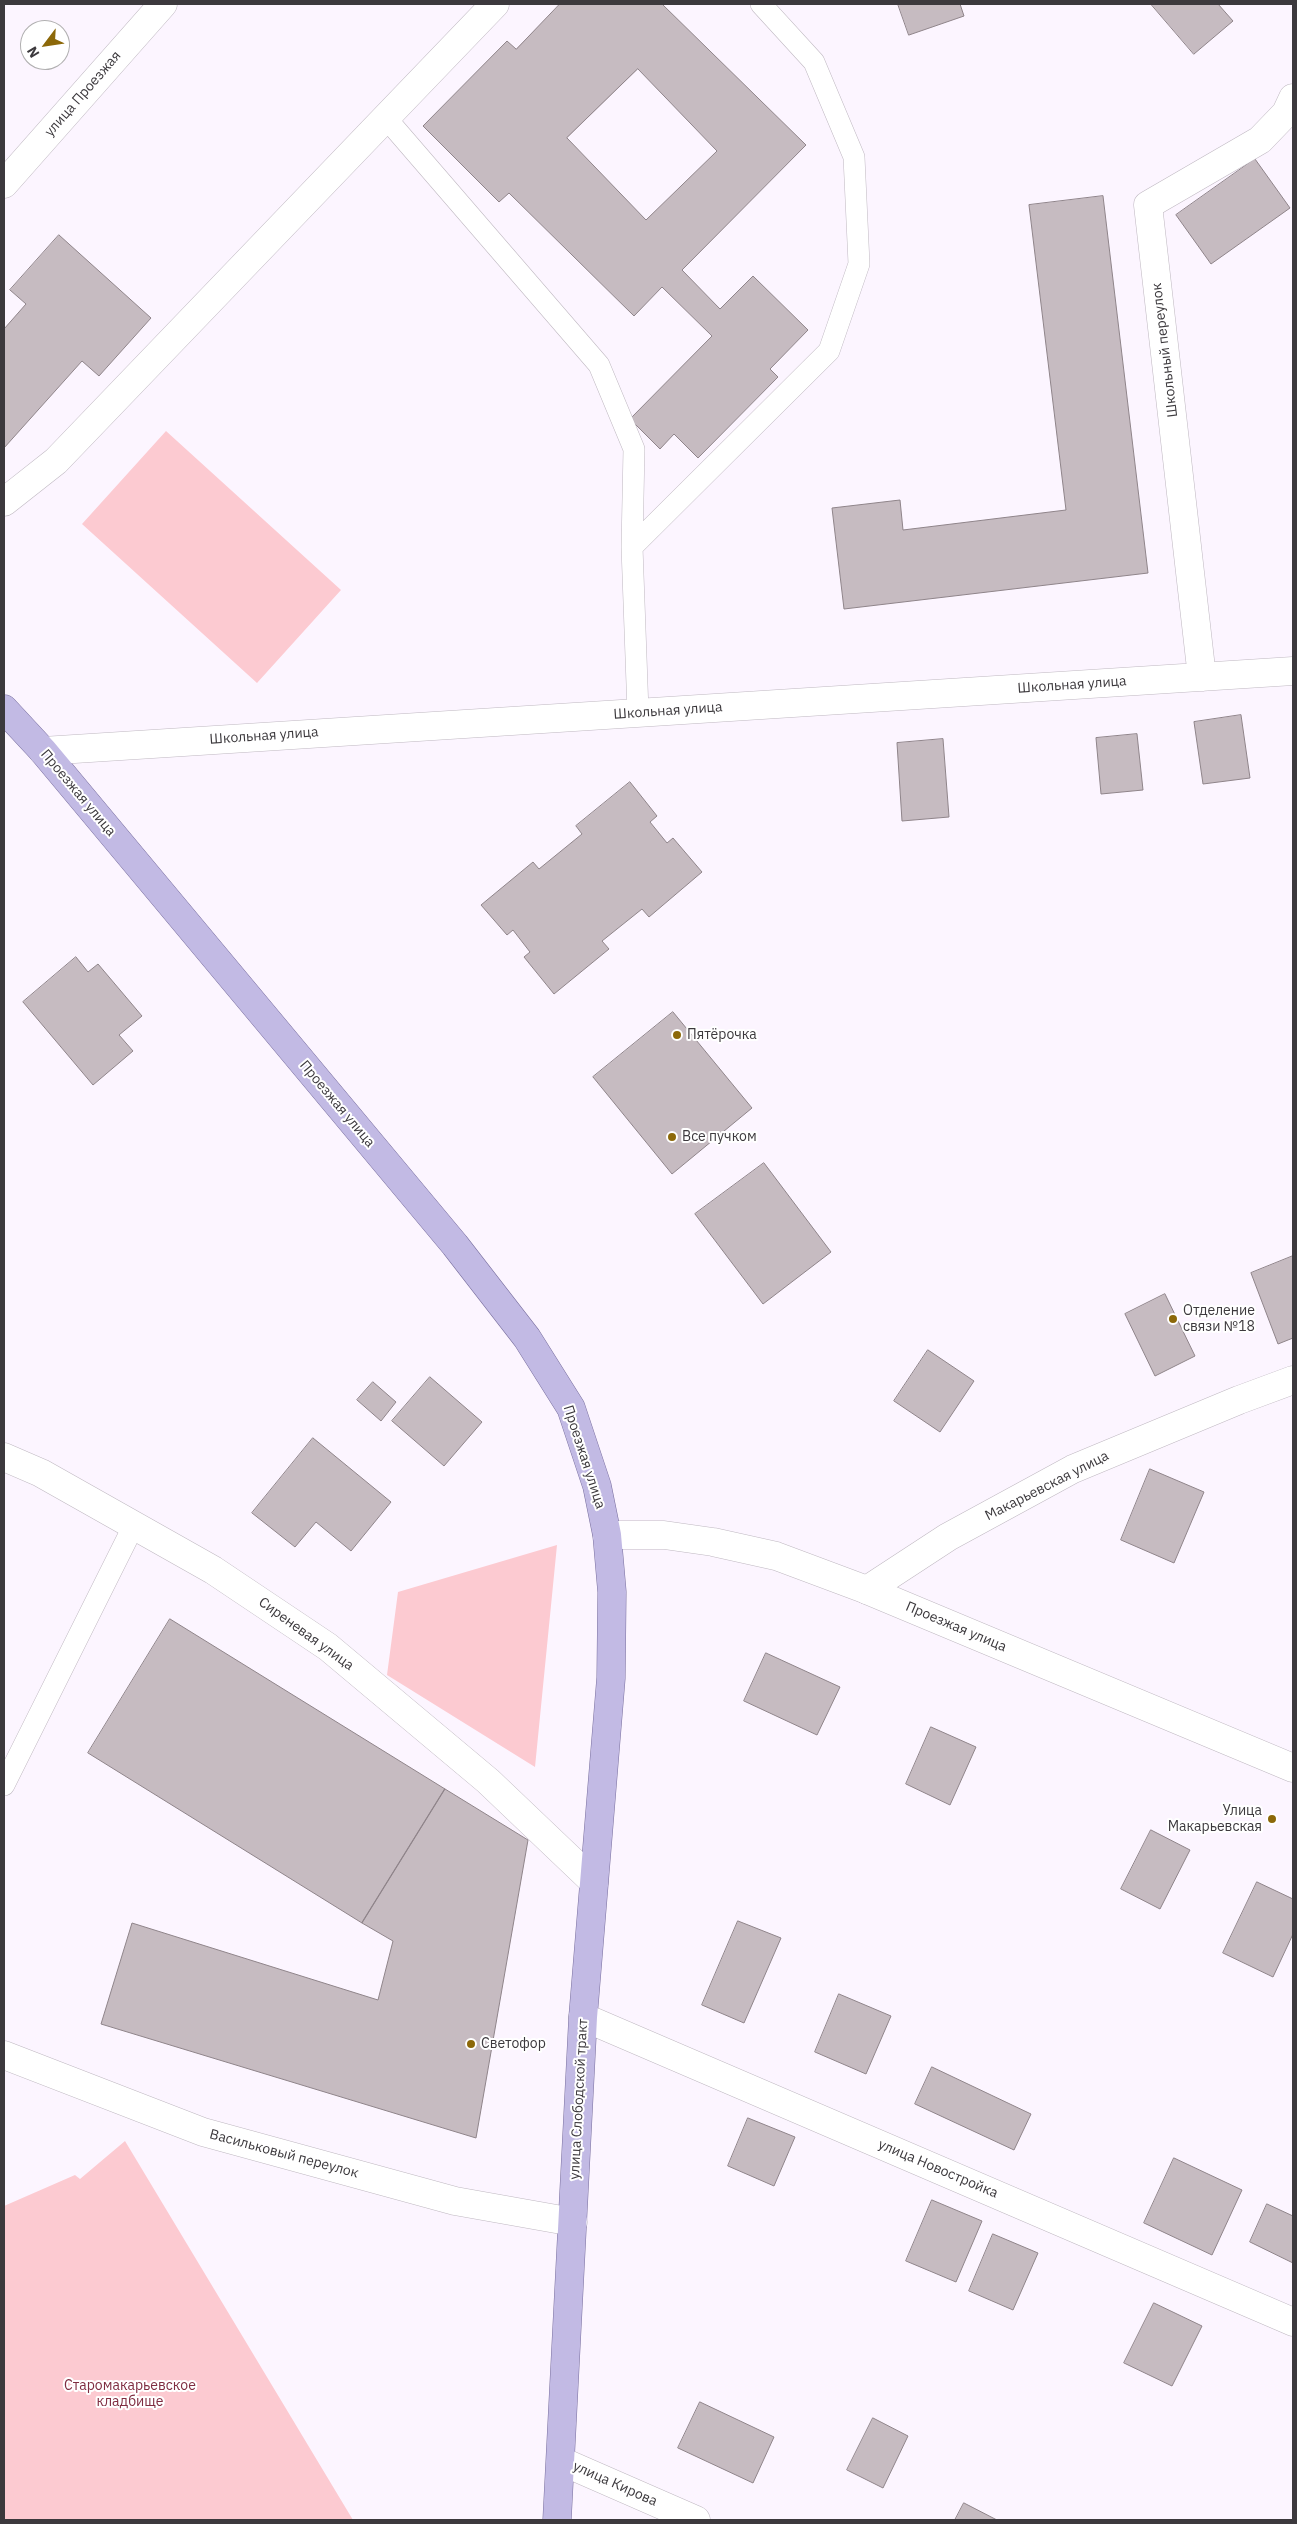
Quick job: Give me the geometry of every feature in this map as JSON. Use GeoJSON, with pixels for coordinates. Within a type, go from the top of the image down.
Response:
{"type":"FeatureCollection","features":[{"type":"Feature","properties":{"kind":"main road","name":"Проезжая улица"},"geometry":{"type":"LineString","coordinates":[[4,708],[43,751],[455,1245],[527,1338],[572,1408],[597,1486],[607,1536],[612,1592],[611,1678]]}},
{"type":"Feature","properties":{"kind":"main road","name":"улица Слободской тракт"},"geometry":{"type":"LineString","coordinates":[[557,2520],[583,2017],[611,1678]]}},
{"type":"Feature","properties":{"kind":"street","name":"улица Проезжая"},"geometry":{"type":"LineString","coordinates":[[4,184],[162,4]]}},
{"type":"Feature","properties":{"kind":"street"},"geometry":{"type":"LineString","coordinates":[[4,502],[56,461],[495,4]]}},
{"type":"Feature","properties":{"kind":"street","name":"Школьный переулок"},"geometry":{"type":"LineString","coordinates":[[1202,677],[1148,205],[1260,140],[1286,113],[1293,98]]}},
{"type":"Feature","properties":{"kind":"street","name":"Школьная улица"},"geometry":{"type":"LineString","coordinates":[[43,751],[1293,671]]}},
{"type":"Feature","properties":{"kind":"street","name":"Макарьевская улица"},"geometry":{"type":"LineString","coordinates":[[867,1590],[948,1537],[1073,1470],[1239,1400],[1293,1380]]}},
{"type":"Feature","properties":{"kind":"street","name":"Сиреневая улица"},"geometry":{"type":"LineString","coordinates":[[4,1457],[41,1473],[213,1570],[328,1647],[488,1781],[594,1882]]}},
{"type":"Feature","properties":{"kind":"street","name":"Проезжая улица"},"geometry":{"type":"LineString","coordinates":[[607,1536],[664,1535],[713,1542],[776,1556],[867,1590],[1293,1768]]}},
{"type":"Feature","properties":{"kind":"street","name":"улица Новостройка"},"geometry":{"type":"LineString","coordinates":[[583,2017],[1293,2322]]}},
{"type":"Feature","properties":{"kind":"street","name":"Васильковый переулок"},"geometry":{"type":"LineString","coordinates":[[4,2055],[203,2132],[455,2202],[573,2222]]}},
{"type":"Feature","properties":{"kind":"street","name":"улица Кирова"},"geometry":{"type":"LineString","coordinates":[[561,2460],[696,2520]]}},
{"type":"Feature","properties":{"kind":"lane"},"geometry":{"type":"LineString","coordinates":[[632,547],[829,352],[859,264],[854,157],[814,62],[761,4]]}},
{"type":"Feature","properties":{"kind":"lane"},"geometry":{"type":"LineString","coordinates":[[385,117],[599,365],[634,449],[632,547],[638,712]]}},
{"type":"Feature","properties":{"kind":"lane"},"geometry":{"type":"LineString","coordinates":[[4,1785],[134,1525]]}},
{"type":"Feature","properties":{"kind":"green space"},"geometry":{"type":"Polygon","coordinates":[[[166,431],[341,590],[257,683],[82,524],[166,431]]]}},
{"type":"Feature","properties":{"kind":"green space"},"geometry":{"type":"Polygon","coordinates":[[[557,1545],[535,1767],[387,1675],[398,1592],[557,1545]]]}},
{"type":"Feature","properties":{"kind":"green space","name":"Старомакарьевское кладбище"},"geometry":{"type":"Polygon","coordinates":[[[125,2141],[353,2520],[4,2520],[4,2206],[75,2175],[80,2179],[125,2141]]]}},
{"type":"Feature","properties":{"kind":"building"},"geometry":{"type":"Polygon","coordinates":[[[560,4],[662,4],[806,145],[682,270],[720,309],[753,276],[808,330],[770,369],[778,377],[698,458],[674,434],[660,449],[630,419],[712,336],[662,287],[634,316],[509,193],[499,202],[423,126],[507,41],[516,49],[560,4]],[[638,69],[567,138],[646,220],[717,151],[638,69]]]}},
{"type":"Feature","properties":{"kind":"building"},"geometry":{"type":"Polygon","coordinates":[[[898,4],[960,4],[964,16],[909,35],[898,4]]]}},
{"type":"Feature","properties":{"kind":"building"},"geometry":{"type":"Polygon","coordinates":[[[1151,4],[1218,4],[1233,21],[1194,54],[1151,4]]]}},
{"type":"Feature","properties":{"kind":"building"},"geometry":{"type":"Polygon","coordinates":[[[1255,159],[1290,208],[1211,264],[1176,215],[1255,159]]]}},
{"type":"Feature","properties":{"kind":"building"},"geometry":{"type":"Polygon","coordinates":[[[1103,196],[1148,573],[844,609],[832,508],[900,500],[903,530],[1066,510],[1029,205],[1103,196]]]}},
{"type":"Feature","properties":{"kind":"building"},"geometry":{"type":"Polygon","coordinates":[[[59,235],[151,318],[99,376],[82,361],[4,448],[4,329],[26,304],[10,290],[59,235]]]}},
{"type":"Feature","properties":{"kind":"building"},"geometry":{"type":"Polygon","coordinates":[[[1241,715],[1250,778],[1203,784],[1194,722],[1241,715]]]}},
{"type":"Feature","properties":{"kind":"building"},"geometry":{"type":"Polygon","coordinates":[[[1137,734],[1143,790],[1101,794],[1096,738],[1137,734]]]}},
{"type":"Feature","properties":{"kind":"building"},"geometry":{"type":"Polygon","coordinates":[[[943,739],[949,817],[902,821],[897,743],[943,739]]]}},
{"type":"Feature","properties":{"kind":"building"},"geometry":{"type":"Polygon","coordinates":[[[630,782],[657,816],[650,822],[667,843],[673,838],[702,872],[649,917],[642,909],[602,941],[609,949],[554,994],[524,957],[530,952],[513,930],[507,935],[481,905],[533,862],[539,869],[582,834],[576,826],[630,782]]]}},
{"type":"Feature","properties":{"kind":"building"},"geometry":{"type":"Polygon","coordinates":[[[76,957],[88,972],[98,964],[142,1016],[119,1035],[133,1051],[93,1085],[23,1002],[76,957]]]}},
{"type":"Feature","properties":{"kind":"building"},"geometry":{"type":"Polygon","coordinates":[[[673,1012],[752,1108],[672,1174],[593,1077],[673,1012]]]}},
{"type":"Feature","properties":{"kind":"building"},"geometry":{"type":"Polygon","coordinates":[[[764,1163],[831,1252],[763,1304],[695,1214],[764,1163]]]}},
{"type":"Feature","properties":{"kind":"building"},"geometry":{"type":"Polygon","coordinates":[[[1293,1256],[1293,1338],[1278,1344],[1251,1273],[1293,1256]]]}},
{"type":"Feature","properties":{"kind":"building"},"geometry":{"type":"Polygon","coordinates":[[[1165,1294],[1195,1356],[1155,1376],[1125,1314],[1165,1294]]]}},
{"type":"Feature","properties":{"kind":"building"},"geometry":{"type":"Polygon","coordinates":[[[928,1350],[974,1381],[940,1432],[894,1401],[928,1350]]]}},
{"type":"Feature","properties":{"kind":"building"},"geometry":{"type":"Polygon","coordinates":[[[430,1377],[482,1422],[444,1466],[392,1421],[430,1377]]]}},
{"type":"Feature","properties":{"kind":"building"},"geometry":{"type":"Polygon","coordinates":[[[373,1382],[396,1402],[381,1421],[357,1400],[373,1382]]]}},
{"type":"Feature","properties":{"kind":"building"},"geometry":{"type":"Polygon","coordinates":[[[313,1438],[391,1502],[351,1551],[316,1522],[295,1547],[252,1513],[313,1438]]]}},
{"type":"Feature","properties":{"kind":"building"},"geometry":{"type":"Polygon","coordinates":[[[1150,1469],[1204,1492],[1174,1563],[1121,1540],[1150,1469]]]}},
{"type":"Feature","properties":{"kind":"building"},"geometry":{"type":"Polygon","coordinates":[[[170,1619],[445,1789],[362,1923],[88,1753],[170,1619]]]}},
{"type":"Feature","properties":{"kind":"building"},"geometry":{"type":"Polygon","coordinates":[[[766,1653],[840,1687],[817,1735],[744,1701],[766,1653]]]}},
{"type":"Feature","properties":{"kind":"building"},"geometry":{"type":"Polygon","coordinates":[[[931,1727],[976,1747],[950,1805],[906,1784],[931,1727]]]}},
{"type":"Feature","properties":{"kind":"building"},"geometry":{"type":"Polygon","coordinates":[[[445,1789],[528,1840],[476,2138],[101,2024],[132,1923],[378,2000],[393,1941],[362,1923],[445,1789]]]}},
{"type":"Feature","properties":{"kind":"building"},"geometry":{"type":"Polygon","coordinates":[[[1151,1830],[1190,1850],[1160,1909],[1121,1889],[1151,1830]]]}},
{"type":"Feature","properties":{"kind":"building"},"geometry":{"type":"Polygon","coordinates":[[[1257,1882],[1293,1899],[1293,1934],[1273,1977],[1223,1953],[1257,1882]]]}},
{"type":"Feature","properties":{"kind":"building"},"geometry":{"type":"Polygon","coordinates":[[[738,1921],[781,1938],[744,2023],[702,2005],[738,1921]]]}},
{"type":"Feature","properties":{"kind":"building"},"geometry":{"type":"Polygon","coordinates":[[[839,1994],[891,2016],[866,2074],[815,2052],[839,1994]]]}},
{"type":"Feature","properties":{"kind":"building"},"geometry":{"type":"Polygon","coordinates":[[[932,2067],[1031,2114],[1014,2150],[915,2104],[932,2067]]]}},
{"type":"Feature","properties":{"kind":"building"},"geometry":{"type":"Polygon","coordinates":[[[748,2118],[795,2137],[774,2186],[728,2166],[748,2118]]]}},
{"type":"Feature","properties":{"kind":"building"},"geometry":{"type":"Polygon","coordinates":[[[1174,2158],[1242,2190],[1212,2255],[1144,2223],[1174,2158]]]}},
{"type":"Feature","properties":{"kind":"building"},"geometry":{"type":"Polygon","coordinates":[[[932,2200],[982,2221],[956,2282],[906,2261],[932,2200]]]}},
{"type":"Feature","properties":{"kind":"building"},"geometry":{"type":"Polygon","coordinates":[[[1267,2204],[1293,2216],[1293,2263],[1250,2242],[1267,2204]]]}},
{"type":"Feature","properties":{"kind":"building"},"geometry":{"type":"Polygon","coordinates":[[[993,2234],[1038,2253],[1013,2310],[969,2291],[993,2234]]]}},
{"type":"Feature","properties":{"kind":"building"},"geometry":{"type":"Polygon","coordinates":[[[1154,2303],[1202,2326],[1172,2386],[1124,2363],[1154,2303]]]}},
{"type":"Feature","properties":{"kind":"building"},"geometry":{"type":"Polygon","coordinates":[[[700,2402],[774,2437],[753,2483],[678,2448],[700,2402]]]}},
{"type":"Feature","properties":{"kind":"building"},"geometry":{"type":"Polygon","coordinates":[[[873,2418],[908,2436],[883,2488],[847,2470],[873,2418]]]}},
{"type":"Feature","properties":{"kind":"building"},"geometry":{"type":"Polygon","coordinates":[[[964,2503],[997,2520],[955,2520],[964,2503]]]}},
{"type":"Feature","properties":{"kind":"place","name":"Пятёрочка"},"geometry":{"type":"Point","coordinates":[677,1035]}},
{"type":"Feature","properties":{"kind":"place","name":"Все пучком"},"geometry":{"type":"Point","coordinates":[672,1137]}},
{"type":"Feature","properties":{"kind":"place","name":"Отделение связи №18"},"geometry":{"type":"Point","coordinates":[1173,1319]}},
{"type":"Feature","properties":{"kind":"place","name":"Улица Макарьевская"},"geometry":{"type":"Point","coordinates":[1272,1819]}},
{"type":"Feature","properties":{"kind":"place","name":"Светофор"},"geometry":{"type":"Point","coordinates":[471,2044]}}]}
